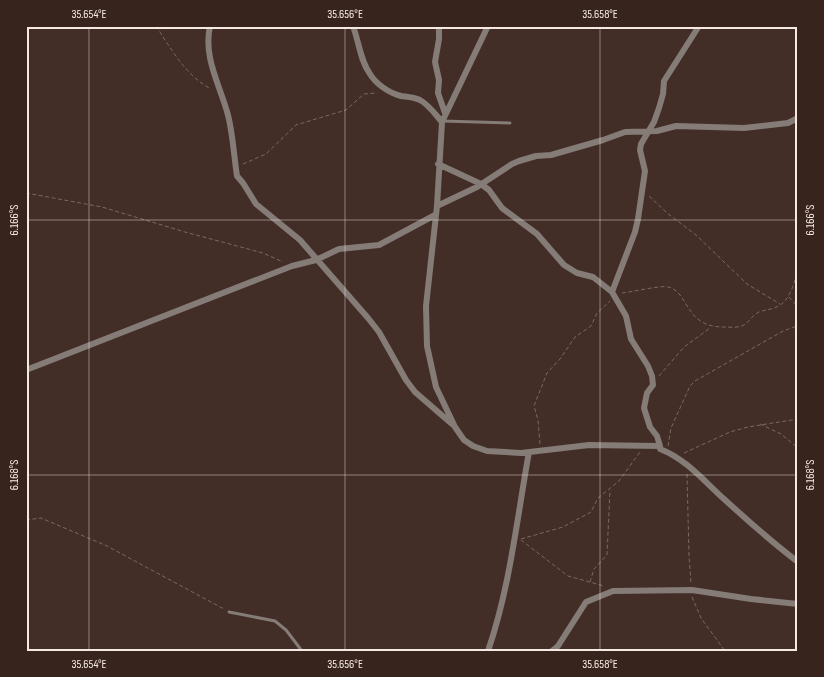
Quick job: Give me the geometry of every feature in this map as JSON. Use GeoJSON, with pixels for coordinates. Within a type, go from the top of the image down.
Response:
{"type":"FeatureCollection","features":[{"type":"Feature","properties":{"kind":"street"},"geometry":{"type":"LineString","coordinates":[[210,26],[207,44],[208,51],[228,118],[237,176],[256,204],[287,228],[379,332],[406,380],[415,392],[455,427]]}},
{"type":"Feature","properties":{"kind":"street"},"geometry":{"type":"LineString","coordinates":[[352,26],[361,56],[370,74],[386,90],[421,101],[442,121]]}},
{"type":"Feature","properties":{"kind":"street"},"geometry":{"type":"LineString","coordinates":[[439,26],[435,62],[439,80],[438,93],[445,113]]}},
{"type":"Feature","properties":{"kind":"street"},"geometry":{"type":"LineString","coordinates":[[488,26],[442,121],[437,206],[426,306],[427,346],[436,387],[455,427],[464,440],[473,446],[487,450],[529,452],[589,444],[660,446]]}},
{"type":"Feature","properties":{"kind":"street"},"geometry":{"type":"LineString","coordinates":[[613,293],[635,232],[644,172],[640,150],[641,144],[654,122],[663,94],[664,81],[698,26]]}},
{"type":"Feature","properties":{"kind":"street"},"geometry":{"type":"LineString","coordinates":[[437,206],[481,184],[519,161],[558,153],[625,132],[648,132],[676,126],[744,128],[788,123],[798,118]]}},
{"type":"Feature","properties":{"kind":"street"},"geometry":{"type":"LineString","coordinates":[[438,164],[481,184],[489,190],[502,208],[537,234],[564,265],[592,278],[613,293],[626,316],[632,340],[648,366],[652,385],[644,408],[660,449],[667,451],[685,463],[762,533],[798,562]]}},
{"type":"Feature","properties":{"kind":"street"},"geometry":{"type":"LineString","coordinates":[[26,370],[292,266],[316,260],[339,249],[378,245],[436,215]]}},
{"type":"Feature","properties":{"kind":"street"},"geometry":{"type":"LineString","coordinates":[[488,651],[506,590],[529,452]]}},
{"type":"Feature","properties":{"kind":"street"},"geometry":{"type":"LineString","coordinates":[[552,651],[558,646],[586,602],[613,591],[692,590],[751,600],[798,604]]}},
{"type":"Feature","properties":{"kind":"lane"},"geometry":{"type":"LineString","coordinates":[[442,121],[510,123]]}},
{"type":"Feature","properties":{"kind":"lane"},"geometry":{"type":"LineString","coordinates":[[228,612],[275,620],[286,630],[302,651]]}},
{"type":"Feature","properties":{"kind":"path"},"geometry":{"type":"LineString","coordinates":[[156,26],[188,73],[220,94]]}},
{"type":"Feature","properties":{"kind":"path"},"geometry":{"type":"LineString","coordinates":[[235,167],[266,154],[296,125],[346,110],[366,93],[383,92],[386,90]]}},
{"type":"Feature","properties":{"kind":"path"},"geometry":{"type":"LineString","coordinates":[[641,188],[667,213],[696,235],[747,284],[781,304]]}},
{"type":"Feature","properties":{"kind":"path"},"geometry":{"type":"LineString","coordinates":[[26,193],[102,207],[263,253],[292,266]]}},
{"type":"Feature","properties":{"kind":"path"},"geometry":{"type":"LineString","coordinates":[[540,450],[538,420],[534,406],[547,373],[560,359],[575,337],[591,326],[597,313],[610,303],[613,293],[668,287],[676,291],[697,319],[710,327],[742,326],[760,311],[776,308],[781,304],[788,296],[798,271]]}},
{"type":"Feature","properties":{"kind":"path"},"geometry":{"type":"LineString","coordinates":[[788,296],[798,307]]}},
{"type":"Feature","properties":{"kind":"path"},"geometry":{"type":"LineString","coordinates":[[798,320],[798,331]]}},
{"type":"Feature","properties":{"kind":"path"},"geometry":{"type":"LineString","coordinates":[[667,451],[671,428],[690,386],[695,381],[784,331],[797,326]]}},
{"type":"Feature","properties":{"kind":"path"},"geometry":{"type":"LineString","coordinates":[[652,385],[684,347],[710,327]]}},
{"type":"Feature","properties":{"kind":"path"},"geometry":{"type":"LineString","coordinates":[[677,457],[730,432],[759,424],[798,419]]}},
{"type":"Feature","properties":{"kind":"path"},"geometry":{"type":"LineString","coordinates":[[759,424],[782,434],[798,448]]}},
{"type":"Feature","properties":{"kind":"path"},"geometry":{"type":"LineString","coordinates":[[613,591],[568,576],[521,539],[563,527],[583,518],[591,512],[598,498],[620,481],[645,445]]}},
{"type":"Feature","properties":{"kind":"path"},"geometry":{"type":"LineString","coordinates":[[685,463],[689,556],[695,607],[726,651]]}},
{"type":"Feature","properties":{"kind":"path"},"geometry":{"type":"LineString","coordinates":[[590,582],[594,569],[607,556],[610,489]]}},
{"type":"Feature","properties":{"kind":"path"},"geometry":{"type":"LineString","coordinates":[[26,520],[40,518],[107,546],[228,612]]}}]}
